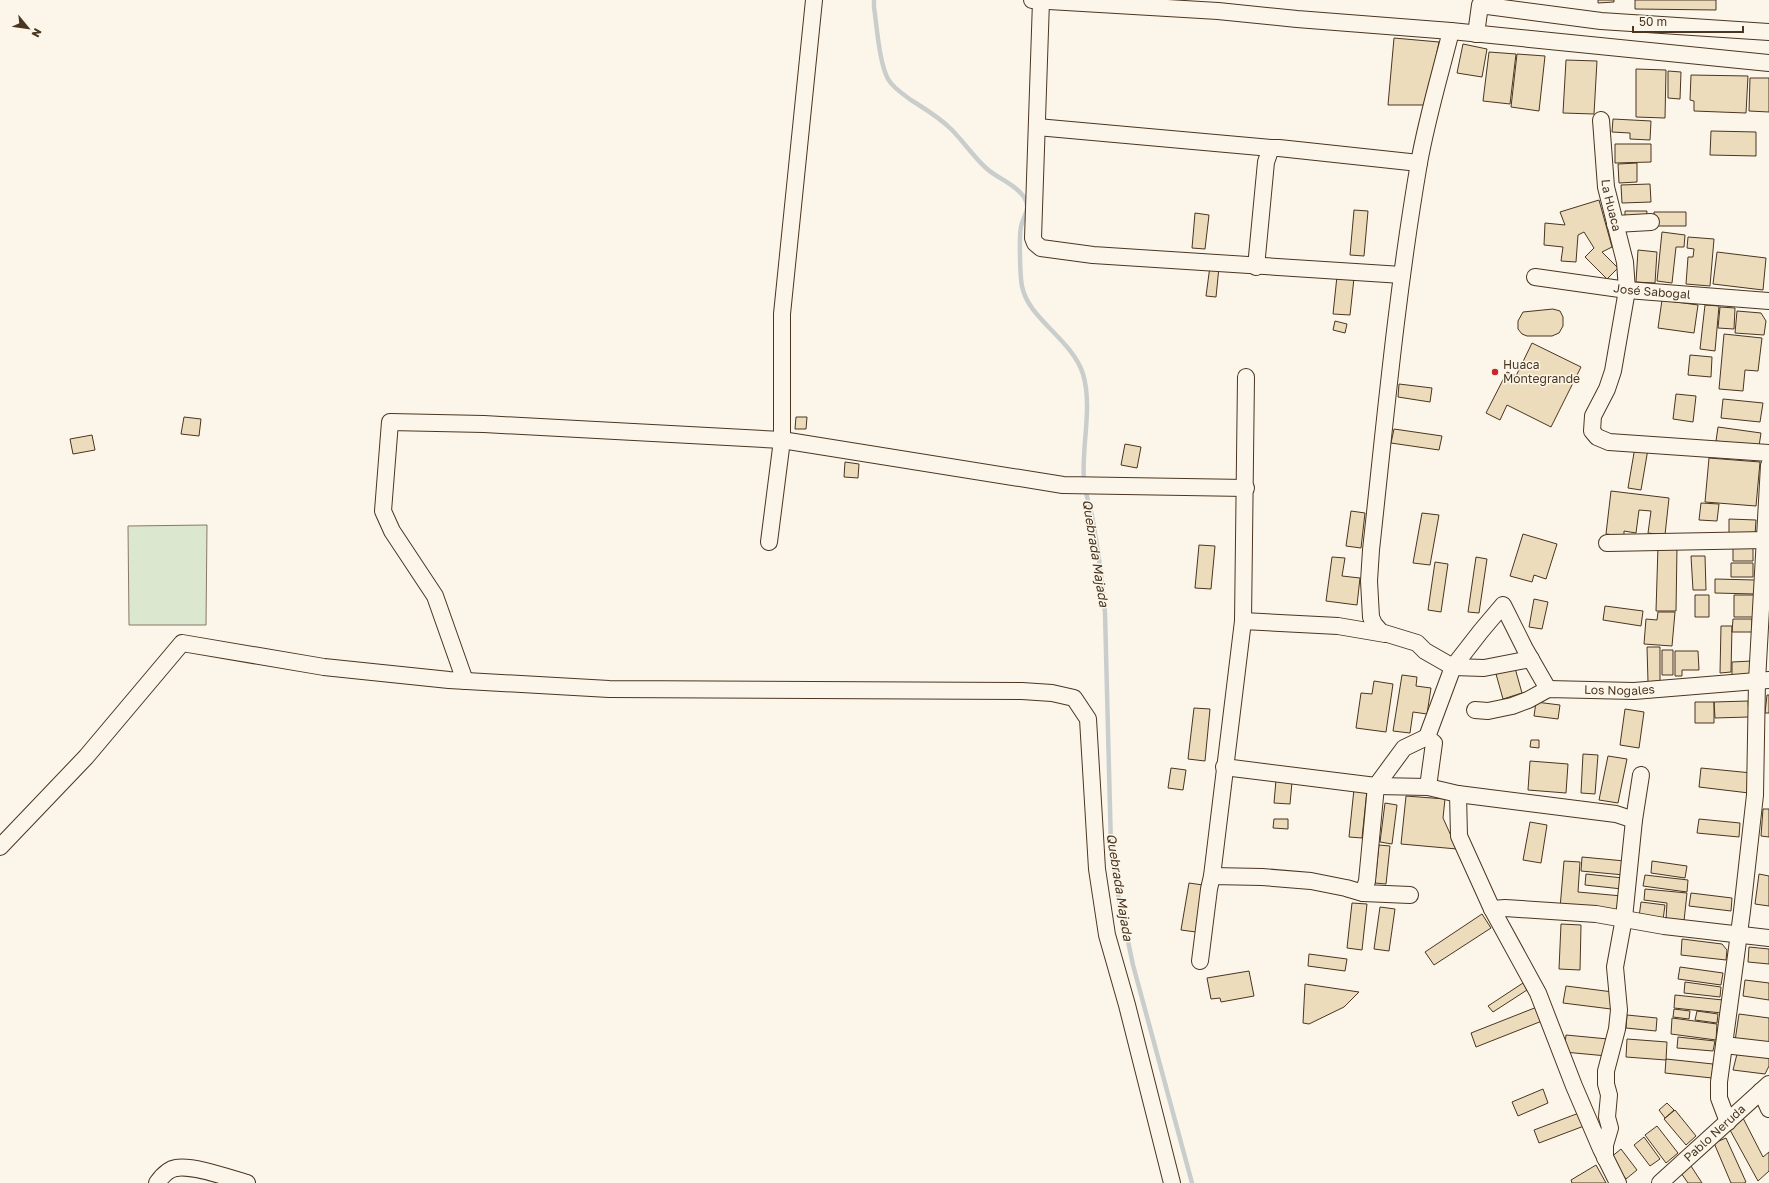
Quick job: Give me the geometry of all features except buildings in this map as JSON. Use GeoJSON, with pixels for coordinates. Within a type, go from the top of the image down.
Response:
{"type":"FeatureCollection","features":[{"type":"Feature","properties":{"kind":"street"},"geometry":{"type":"LineString","coordinates":[[769,542],[782,440],[782,314],[814,0]]}},
{"type":"Feature","properties":{"kind":"street"},"geometry":{"type":"LineString","coordinates":[[1402,275],[1256,267],[1093,255],[1041,248],[1035,244],[1033,238],[1037,126],[1036,0],[1218,5],[1297,19],[1452,31],[1769,63]]}},
{"type":"Feature","properties":{"kind":"street"},"geometry":{"type":"LineString","coordinates":[[1476,34],[1480,5],[1601,21],[1769,32]]}},
{"type":"Feature","properties":{"kind":"street"},"geometry":{"type":"LineString","coordinates":[[1386,634],[1377,628],[1371,617],[1369,567],[1402,275],[1419,163],[1428,118],[1452,31]]}},
{"type":"Feature","properties":{"kind":"street","name":"La Huaca"},"geometry":{"type":"LineString","coordinates":[[1601,120],[1606,187],[1624,262],[1627,290],[1611,378],[1592,422],[1591,428],[1594,434],[1601,440],[1609,442],[1769,453]]}},
{"type":"Feature","properties":{"kind":"street"},"geometry":{"type":"LineString","coordinates":[[1037,126],[1279,148],[1419,163]]}},
{"type":"Feature","properties":{"kind":"street"},"geometry":{"type":"LineString","coordinates":[[1256,267],[1266,162],[1271,148]]}},
{"type":"Feature","properties":{"kind":"street"},"geometry":{"type":"LineString","coordinates":[[1615,224],[1651,222]]}},
{"type":"Feature","properties":{"kind":"street","name":"José Sabogal"},"geometry":{"type":"LineString","coordinates":[[1535,277],[1627,290],[1769,301]]}},
{"type":"Feature","properties":{"kind":"street"},"geometry":{"type":"LineString","coordinates":[[1200,961],[1209,888],[1212,876],[1242,621],[1246,488],[1246,377]]}},
{"type":"Feature","properties":{"kind":"street"},"geometry":{"type":"LineString","coordinates":[[465,681],[435,596],[392,530],[383,511],[390,422],[499,425],[782,440],[1074,486],[1246,488]]}},
{"type":"Feature","properties":{"kind":"street"},"geometry":{"type":"LineString","coordinates":[[1728,1122],[1719,1098],[1719,1082],[1755,795],[1763,680],[1765,540],[1769,465]]}},
{"type":"Feature","properties":{"kind":"street"},"geometry":{"type":"LineString","coordinates":[[1607,543],[1765,540]]}},
{"type":"Feature","properties":{"kind":"street"},"geometry":{"type":"LineString","coordinates":[[1363,893],[1367,881],[1376,786],[1404,748],[1426,736],[1453,667],[1503,606],[1548,689]]}},
{"type":"Feature","properties":{"kind":"street"},"geometry":{"type":"LineString","coordinates":[[1242,621],[1338,626],[1386,634],[1417,643],[1425,652],[1453,667],[1484,668],[1531,660]]}},
{"type":"Feature","properties":{"kind":"street"},"geometry":{"type":"LineString","coordinates":[[0,847],[86,758],[182,643],[324,667],[465,681],[610,689],[1022,691],[1052,693],[1074,698],[1088,719],[1096,869],[1107,935],[1127,1006],[1172,1183]]}},
{"type":"Feature","properties":{"kind":"street","name":"Los Nogales"},"geometry":{"type":"LineString","coordinates":[[1475,710],[1488,711],[1512,706],[1528,700],[1548,689],[1634,690],[1763,680]]}},
{"type":"Feature","properties":{"kind":"street"},"geometry":{"type":"LineString","coordinates":[[1426,736],[1434,743],[1428,786]]}},
{"type":"Feature","properties":{"kind":"street"},"geometry":{"type":"LineString","coordinates":[[1224,767],[1376,786],[1428,786],[1458,794],[1616,814],[1634,820]]}},
{"type":"Feature","properties":{"kind":"street"},"geometry":{"type":"LineString","coordinates":[[1605,1158],[1605,1145],[1610,1128],[1606,1112],[1609,1095],[1606,1084],[1606,1071],[1618,1029],[1619,1010],[1615,980],[1615,966],[1624,918],[1634,820],[1641,775]]}},
{"type":"Feature","properties":{"kind":"street"},"geometry":{"type":"LineString","coordinates":[[1458,794],[1459,836],[1492,909],[1538,993],[1574,1086],[1605,1158],[1618,1183]]}},
{"type":"Feature","properties":{"kind":"street"},"geometry":{"type":"LineString","coordinates":[[1212,876],[1262,877],[1317,882],[1363,893],[1410,895]]}},
{"type":"Feature","properties":{"kind":"street"},"geometry":{"type":"LineString","coordinates":[[1492,909],[1505,908],[1624,918],[1664,926],[1769,938]]}},
{"type":"Feature","properties":{"kind":"street"},"geometry":{"type":"LineString","coordinates":[[1724,1044],[1769,1050]]}},
{"type":"Feature","properties":{"kind":"street"},"geometry":{"type":"LineString","coordinates":[[1765,1087],[1769,1109]]}},
{"type":"Feature","properties":{"kind":"street","name":"Pablo Neruda"},"geometry":{"type":"LineString","coordinates":[[1663,1182],[1765,1087]]}},
{"type":"Feature","properties":{"kind":"street"},"geometry":{"type":"LineString","coordinates":[[157,1183],[168,1171],[176,1168],[192,1168],[247,1183]]}},
{"type":"Feature","properties":{"kind":"green space"},"geometry":{"type":"Polygon","coordinates":[[[207,525],[206,625],[129,625],[128,526],[207,525]]]}},
{"type":"Feature","properties":{"kind":"waterway","name":"Quebrada Majada"},"geometry":{"type":"LineString","coordinates":[[874,0],[880,54],[885,72],[890,82],[895,88],[932,113],[946,125],[986,168],[1016,188],[1024,197],[1027,209],[1021,227],[1020,238],[1022,286],[1026,298],[1033,309],[1070,350],[1083,374],[1087,400],[1084,482],[1096,540],[1105,613],[1111,847],[1118,894],[1133,965],[1192,1183]]}},
{"type":"Feature","properties":{"kind":"place","name":"Huaca Montegrande"},"geometry":{"type":"Point","coordinates":[1495,372]}}]}
